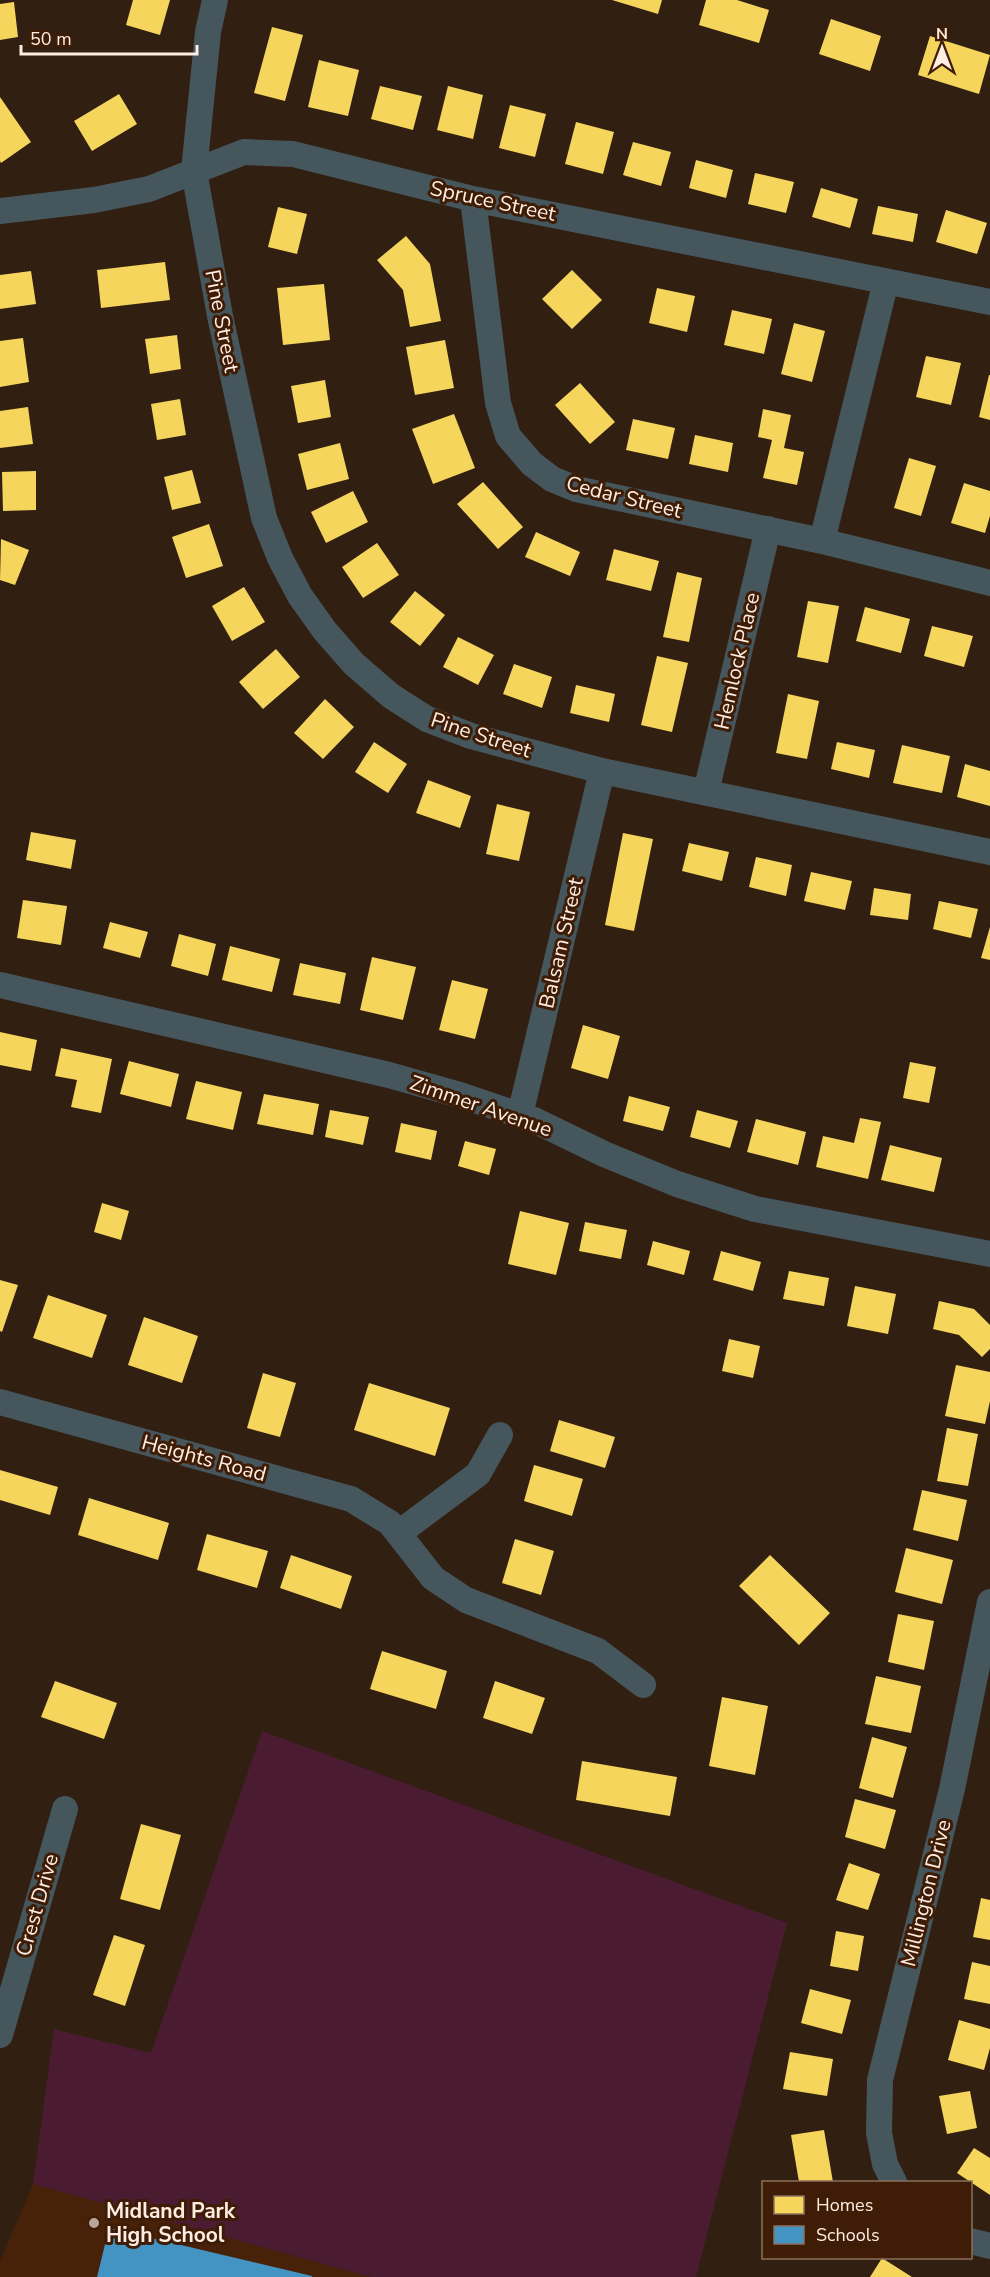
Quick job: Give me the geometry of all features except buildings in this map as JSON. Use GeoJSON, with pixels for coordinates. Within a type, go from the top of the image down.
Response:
{"type":"FeatureCollection","features":[{"type":"Feature","properties":{"kind":"street","name":"Pine Street"},"geometry":{"type":"LineString","coordinates":[[214,0],[208,32],[194,171],[220,316],[264,518],[280,558],[300,596],[325,631],[354,664],[391,696],[427,719],[471,736],[602,771],[990,852]]}},
{"type":"Feature","properties":{"kind":"street","name":"Spruce Street"},"geometry":{"type":"LineString","coordinates":[[0,211],[94,200],[149,189],[244,152],[293,154],[473,199],[990,302]]}},
{"type":"Feature","properties":{"kind":"street","name":"Cedar Street"},"geometry":{"type":"LineString","coordinates":[[473,199],[498,404],[508,436],[532,464],[552,478],[576,489],[822,541],[990,583]]}},
{"type":"Feature","properties":{"kind":"street"},"geometry":{"type":"LineString","coordinates":[[822,541],[886,281]]}},
{"type":"Feature","properties":{"kind":"street","name":"Hemlock Place"},"geometry":{"type":"LineString","coordinates":[[706,792],[768,530]]}},
{"type":"Feature","properties":{"kind":"street","name":"Balsam Street"},"geometry":{"type":"LineString","coordinates":[[520,1115],[602,771]]}},
{"type":"Feature","properties":{"kind":"street","name":"Zimmer Avenue"},"geometry":{"type":"LineString","coordinates":[[0,985],[389,1075],[460,1095],[520,1115],[604,1154],[677,1184],[755,1209],[990,1254]]}},
{"type":"Feature","properties":{"kind":"street","name":"Heights Road"},"geometry":{"type":"LineString","coordinates":[[0,1402],[351,1499],[390,1523],[433,1578],[465,1600],[598,1651],[643,1685]]}},
{"type":"Feature","properties":{"kind":"street"},"geometry":{"type":"LineString","coordinates":[[399,1533],[478,1474],[500,1436]]}},
{"type":"Feature","properties":{"kind":"street","name":"Millington Drive"},"geometry":{"type":"LineString","coordinates":[[894,2181],[885,2164],[879,2133],[880,2080],[952,1789],[990,1602]]}},
{"type":"Feature","properties":{"kind":"street","name":"Crest Drive"},"geometry":{"type":"LineString","coordinates":[[0,2035],[65,1809]]}},
{"type":"Feature","properties":{"kind":"street"},"geometry":{"type":"LineString","coordinates":[[972,2242],[990,2246]]}},
{"type":"Feature","properties":{"kind":"shaded area"},"geometry":{"type":"Polygon","coordinates":[[[262,1731],[787,1923],[696,2277],[371,2277],[33,2184],[54,2029],[151,2053],[262,1731]]]}},
{"type":"Feature","properties":{"kind":"shaded area","name":"Midland Park High School"},"geometry":{"type":"Polygon","coordinates":[[[33,2184],[371,2277],[0,2277],[0,2261],[33,2184]]]}},
{"type":"Feature","properties":{"kind":"place","name":"Midland Park High School"},"geometry":{"type":"Point","coordinates":[94,2223]}}]}
